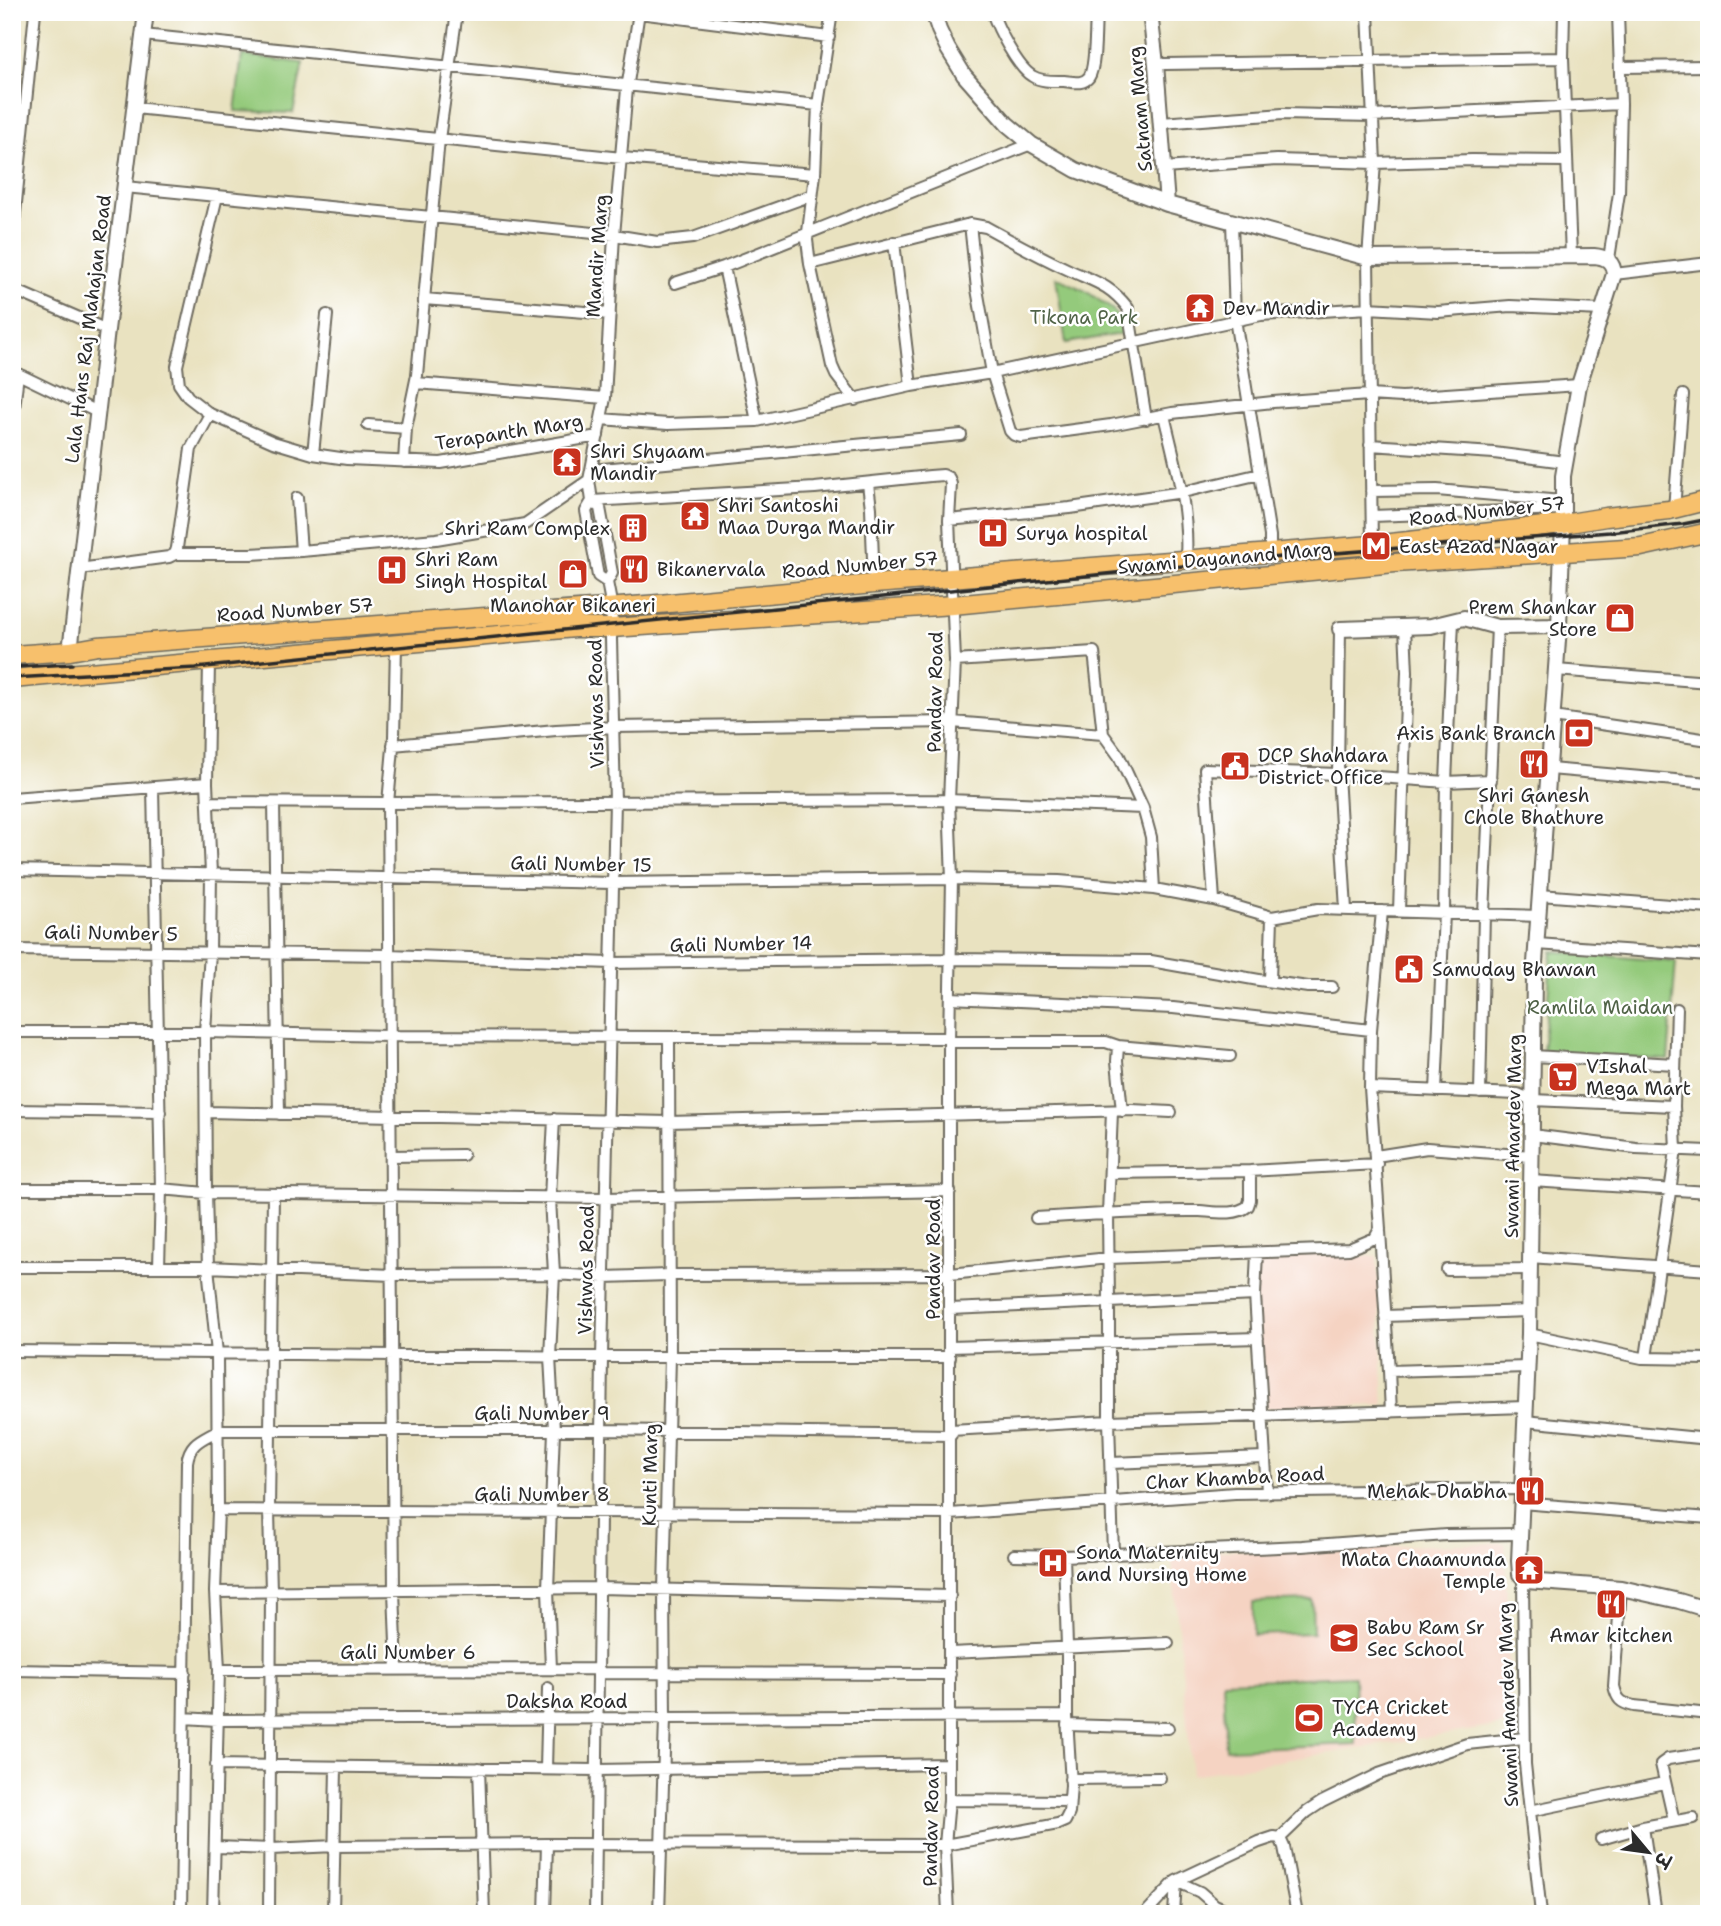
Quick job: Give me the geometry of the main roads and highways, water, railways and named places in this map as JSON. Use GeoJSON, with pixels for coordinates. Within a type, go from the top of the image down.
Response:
{"type":"FeatureCollection","features":[{"type":"Feature","properties":{"kind":"main road","name":"Road Number 57"},"geometry":{"type":"LineString","coordinates":[[12,655],[1372,545],[1563,511],[1674,509],[1709,500]]}},
{"type":"Feature","properties":{"kind":"main road","name":"Swami Dayanand Marg"},"geometry":{"type":"LineString","coordinates":[[12,679],[575,628],[953,611],[1395,563],[1641,547],[1709,533]]}},
{"type":"Feature","properties":{"kind":"railway"},"geometry":{"type":"LineString","coordinates":[[12,678],[196,668],[1231,561],[1610,532],[1709,519]]}},
{"type":"Feature","properties":{"kind":"railway"},"geometry":{"type":"LineString","coordinates":[[12,667],[72,664]]}},
{"type":"Feature","properties":{"kind":"place","name":"Dev Mandir"},"geometry":{"type":"Point","coordinates":[1200,308]}},
{"type":"Feature","properties":{"kind":"place","name":"Shri Shyaam Mandir"},"geometry":{"type":"Point","coordinates":[567,462]}},
{"type":"Feature","properties":{"kind":"place","name":"Shri Santoshi Maa Durga Mandir"},"geometry":{"type":"Point","coordinates":[695,516]}},
{"type":"Feature","properties":{"kind":"place","name":"Shri Ram Complex"},"geometry":{"type":"Point","coordinates":[633,528]}},
{"type":"Feature","properties":{"kind":"place","name":"Surya hospital"},"geometry":{"type":"Point","coordinates":[993,533]}},
{"type":"Feature","properties":{"kind":"place","name":"East Azad Nagar"},"geometry":{"type":"Point","coordinates":[1376,546]}},
{"type":"Feature","properties":{"kind":"place","name":"Bikanervala"},"geometry":{"type":"Point","coordinates":[634,569]}},
{"type":"Feature","properties":{"kind":"place","name":"Shri Ram Singh Hospital"},"geometry":{"type":"Point","coordinates":[392,570]}},
{"type":"Feature","properties":{"kind":"place","name":"Manohar Bikaneri"},"geometry":{"type":"Point","coordinates":[573,574]}},
{"type":"Feature","properties":{"kind":"place","name":"Prem Shankar Store"},"geometry":{"type":"Point","coordinates":[1620,618]}},
{"type":"Feature","properties":{"kind":"place","name":"Axis Bank Branch"},"geometry":{"type":"Point","coordinates":[1579,733]}},
{"type":"Feature","properties":{"kind":"place","name":"Shri Ganesh Chole Bhathure"},"geometry":{"type":"Point","coordinates":[1534,764]}},
{"type":"Feature","properties":{"kind":"place","name":"DCP Shahdara District Office"},"geometry":{"type":"Point","coordinates":[1235,766]}},
{"type":"Feature","properties":{"kind":"place","name":"Samuday Bhawan"},"geometry":{"type":"Point","coordinates":[1409,969]}},
{"type":"Feature","properties":{"kind":"place","name":"VIshal Mega Mart"},"geometry":{"type":"Point","coordinates":[1563,1077]}},
{"type":"Feature","properties":{"kind":"place","name":"Mehak Dhabha"},"geometry":{"type":"Point","coordinates":[1530,1491]}},
{"type":"Feature","properties":{"kind":"place","name":"Sona Maternity and Nursing Home"},"geometry":{"type":"Point","coordinates":[1053,1563]}},
{"type":"Feature","properties":{"kind":"place","name":"Mata Chaamunda Temple"},"geometry":{"type":"Point","coordinates":[1529,1570]}},
{"type":"Feature","properties":{"kind":"place","name":"Amar kitchen"},"geometry":{"type":"Point","coordinates":[1611,1604]}},
{"type":"Feature","properties":{"kind":"place","name":"Babu Ram Sr Sec School"},"geometry":{"type":"Point","coordinates":[1344,1638]}},
{"type":"Feature","properties":{"kind":"place","name":"TYCA Cricket Academy"},"geometry":{"type":"Point","coordinates":[1309,1718]}},
{"type":"Feature","properties":{"kind":"park label","name":"Tikona Park"},"geometry":{"type":"Point","coordinates":[1084,317]}},
{"type":"Feature","properties":{"kind":"park label","name":"Ramlila Maidan"},"geometry":{"type":"Point","coordinates":[1600,1007]}}]}
